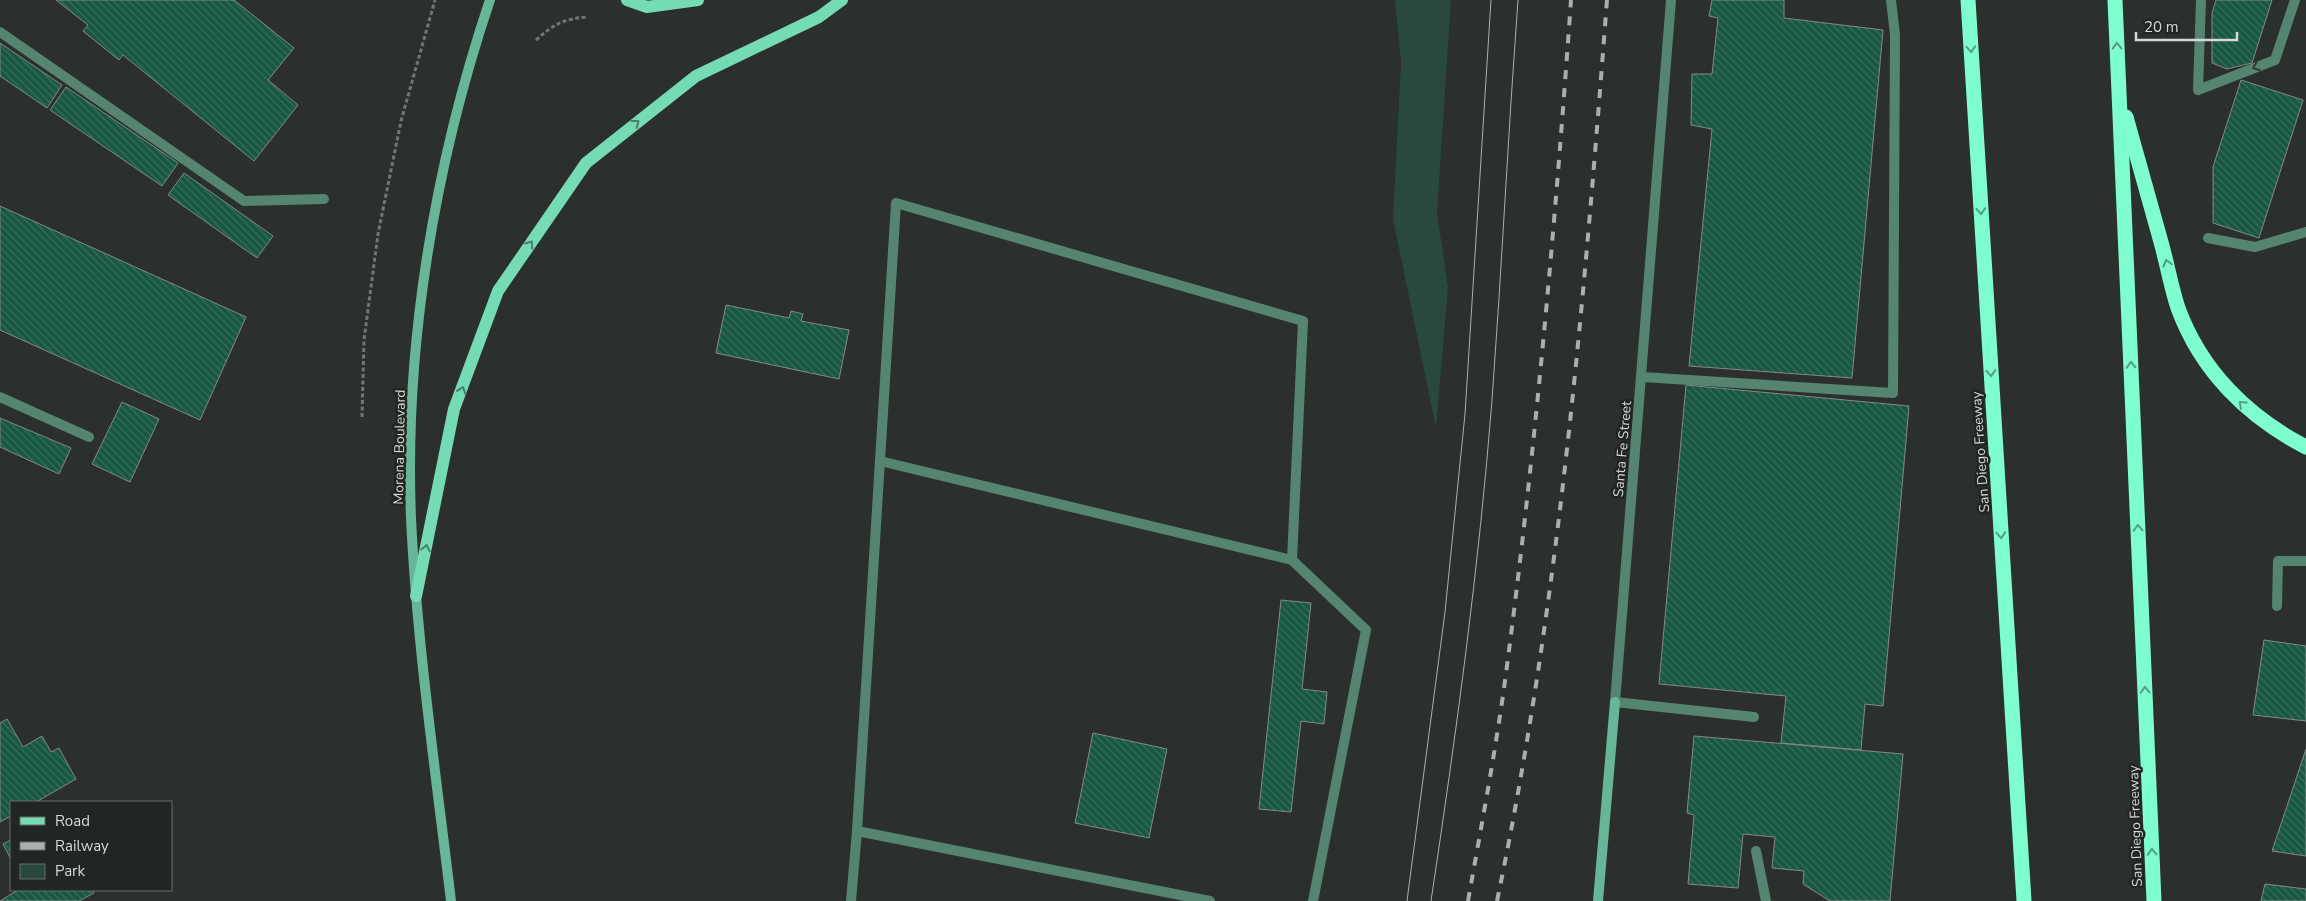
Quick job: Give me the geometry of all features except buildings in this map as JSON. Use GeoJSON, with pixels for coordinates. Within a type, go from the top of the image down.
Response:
{"type":"FeatureCollection","features":[{"type":"Feature","properties":{"kind":"highway","name":"San Diego Freeway"},"geometry":{"type":"LineString","coordinates":[[1968,0],[2024,901]]}},
{"type":"Feature","properties":{"kind":"highway","name":"San Diego Freeway"},"geometry":{"type":"LineString","coordinates":[[2115,0],[2154,901]]}},
{"type":"Feature","properties":{"kind":"highway"},"geometry":{"type":"LineString","coordinates":[[2119,93],[2178,308],[2198,347],[2216,375],[2235,398],[2280,434],[2306,447]]}},
{"type":"Feature","properties":{"kind":"main road","name":"Morena Boulevard"},"geometry":{"type":"LineString","coordinates":[[451,901],[416,596],[411,516],[413,398],[422,299],[432,231],[448,147],[464,82],[490,0]]}},
{"type":"Feature","properties":{"kind":"main road"},"geometry":{"type":"LineString","coordinates":[[626,0],[648,6],[698,0]]}},
{"type":"Feature","properties":{"kind":"main road"},"geometry":{"type":"LineString","coordinates":[[416,596],[454,409],[498,291],[586,162],[696,76],[819,17],[842,0]]}},
{"type":"Feature","properties":{"kind":"main road","name":"Santa Fe Street"},"geometry":{"type":"LineString","coordinates":[[1598,901],[1615,702]]}},
{"type":"Feature","properties":{"kind":"street","name":"Santa Fe Street"},"geometry":{"type":"LineString","coordinates":[[1615,702],[1671,0]]}},
{"type":"Feature","properties":{"kind":"street"},"geometry":{"type":"LineString","coordinates":[[1642,377],[1893,392],[1894,35],[1891,0]]}},
{"type":"Feature","properties":{"kind":"street"},"geometry":{"type":"LineString","coordinates":[[2201,0],[2198,90],[2275,60],[2295,0]]}},
{"type":"Feature","properties":{"kind":"street"},"geometry":{"type":"LineString","coordinates":[[0,32],[244,201],[324,199]]}},
{"type":"Feature","properties":{"kind":"street"},"geometry":{"type":"LineString","coordinates":[[852,901],[896,204],[1303,321],[1292,560]]}},
{"type":"Feature","properties":{"kind":"street"},"geometry":{"type":"LineString","coordinates":[[2208,238],[2255,247],[2306,232]]}},
{"type":"Feature","properties":{"kind":"street"},"geometry":{"type":"LineString","coordinates":[[0,397],[89,437]]}},
{"type":"Feature","properties":{"kind":"street"},"geometry":{"type":"LineString","coordinates":[[880,461],[1292,560],[1366,630],[1313,901]]}},
{"type":"Feature","properties":{"kind":"street"},"geometry":{"type":"LineString","coordinates":[[2277,606],[2278,561],[2306,562]]}},
{"type":"Feature","properties":{"kind":"street"},"geometry":{"type":"LineString","coordinates":[[1615,702],[1754,717]]}},
{"type":"Feature","properties":{"kind":"street"},"geometry":{"type":"LineString","coordinates":[[857,831],[1210,901]]}},
{"type":"Feature","properties":{"kind":"street"},"geometry":{"type":"LineString","coordinates":[[1756,851],[1766,901]]}},
{"type":"Feature","properties":{"kind":"path"},"geometry":{"type":"LineString","coordinates":[[362,417],[364,340],[378,234],[401,121],[435,0]]}},
{"type":"Feature","properties":{"kind":"path"},"geometry":{"type":"LineString","coordinates":[[536,40],[551,27],[567,19],[587,17]]}},
{"type":"Feature","properties":{"kind":"green space"},"geometry":{"type":"Polygon","coordinates":[[[1395,0],[1451,0],[1437,213],[1448,287],[1436,428],[1393,219],[1401,63],[1395,0]]]}},
{"type":"Feature","properties":{"kind":"tram line"},"geometry":{"type":"LineString","coordinates":[[1407,901],[1445,612],[1465,414],[1491,0]]}},
{"type":"Feature","properties":{"kind":"tram line"},"geometry":{"type":"LineString","coordinates":[[1431,901],[1466,651],[1487,463],[1518,0]]}},
{"type":"Feature","properties":{"kind":"railway"},"geometry":{"type":"LineString","coordinates":[[1468,901],[1501,708],[1526,511],[1551,256],[1571,0]]}},
{"type":"Feature","properties":{"kind":"railway"},"geometry":{"type":"LineString","coordinates":[[1497,901],[1519,789],[1537,677],[1567,452],[1589,226],[1607,0]]}}]}
